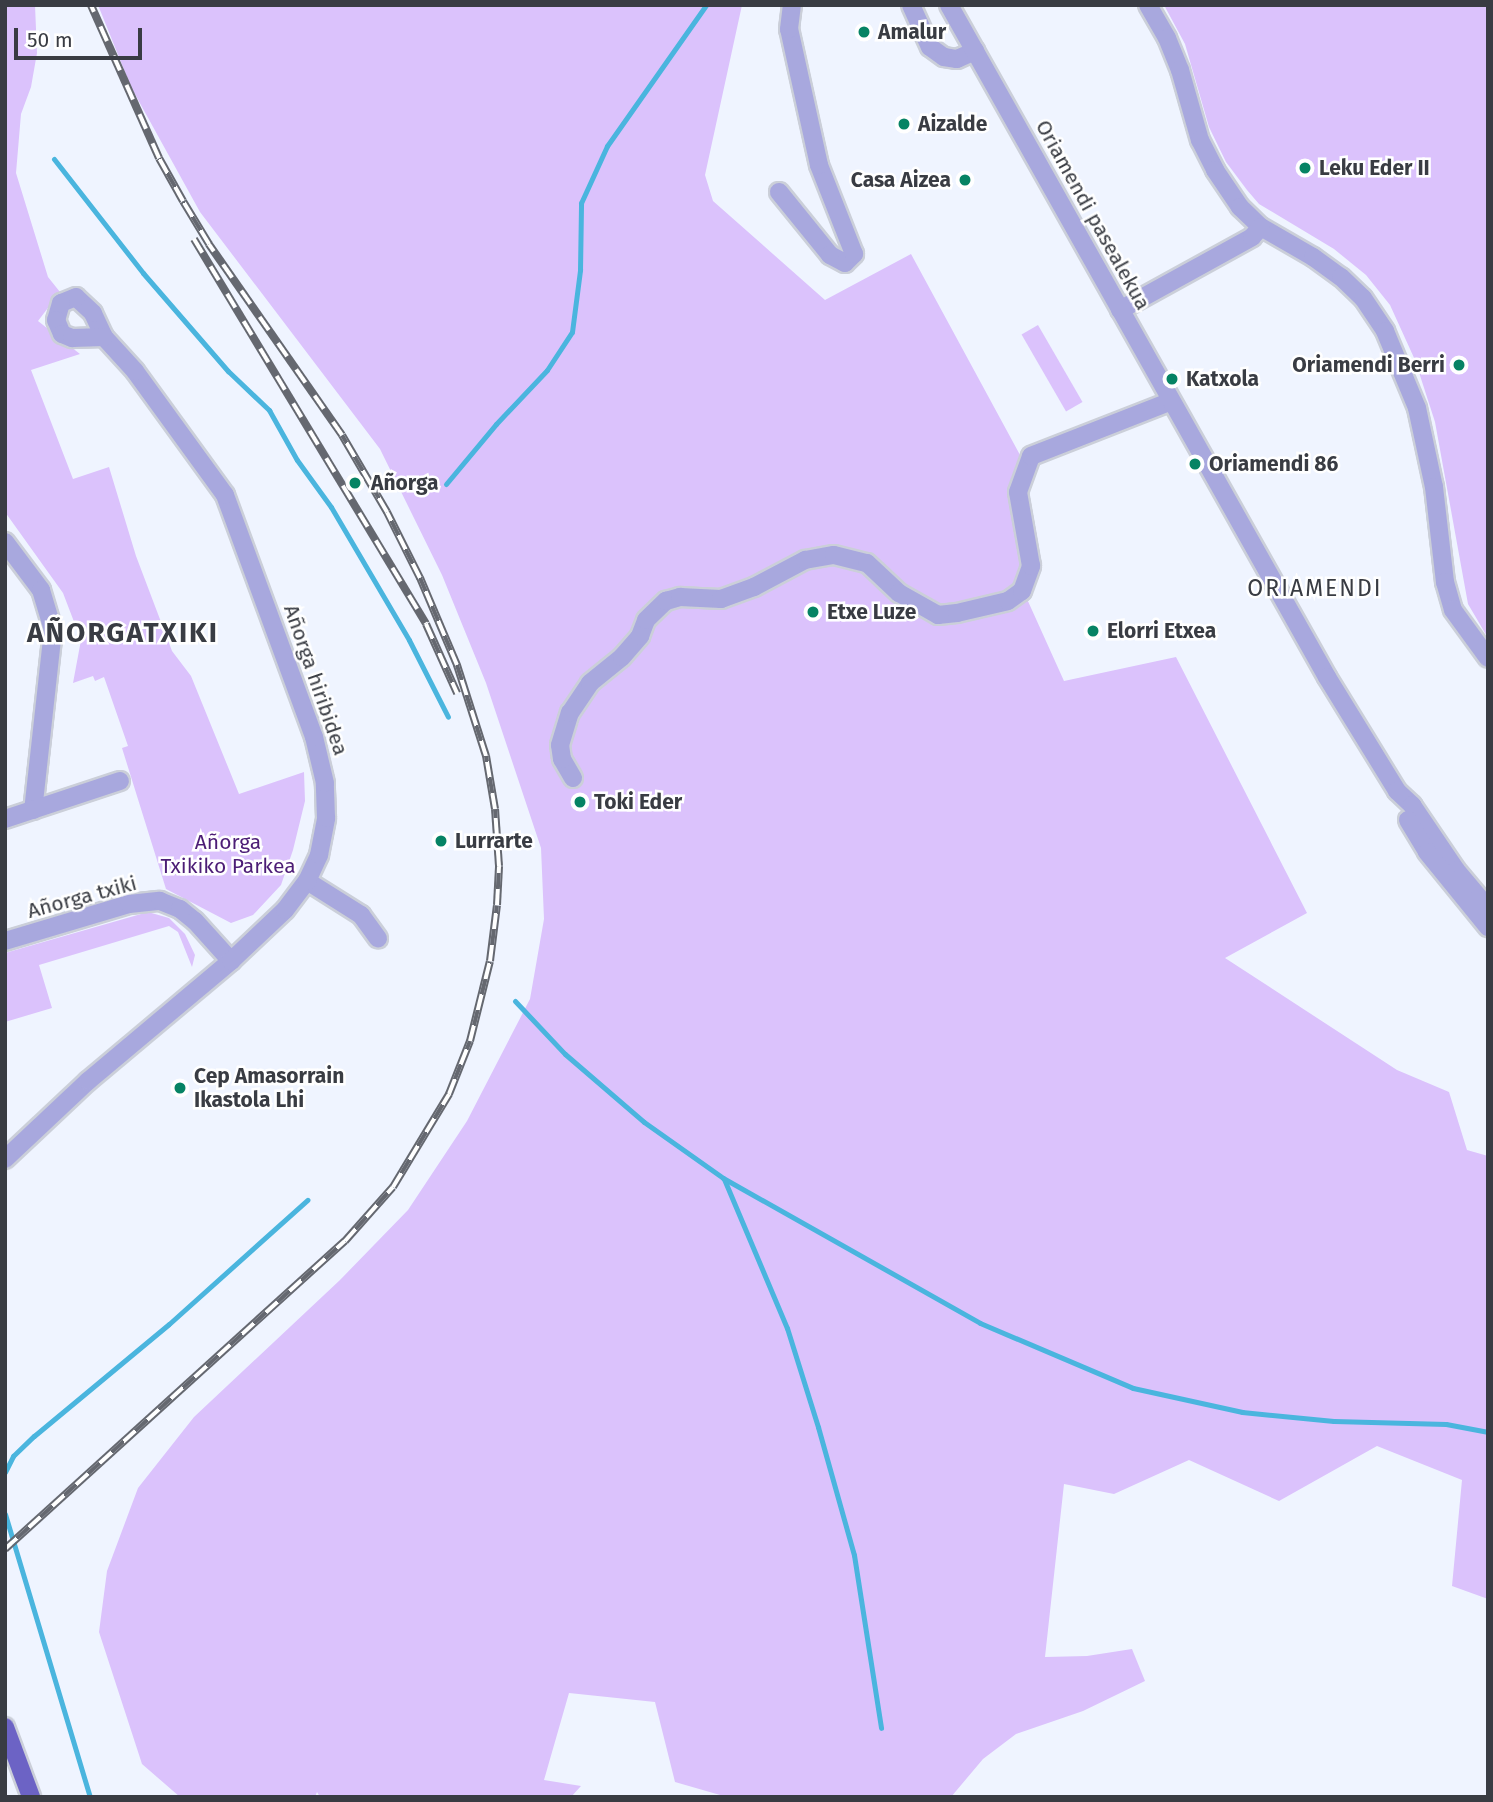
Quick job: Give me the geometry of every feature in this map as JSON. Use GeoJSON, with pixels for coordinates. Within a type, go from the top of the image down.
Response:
{"type":"FeatureCollection","features":[{"type":"Feature","properties":{"kind":"main road"},"geometry":{"type":"LineString","coordinates":[[5,1727],[31,1797]]}},
{"type":"Feature","properties":{"kind":"street"},"geometry":{"type":"LineString","coordinates":[[779,192],[830,255],[845,262],[854,254],[819,165],[789,29],[792,5]]}},
{"type":"Feature","properties":{"kind":"street"},"geometry":{"type":"LineString","coordinates":[[911,5],[930,47],[944,57],[957,59],[975,51]]}},
{"type":"Feature","properties":{"kind":"street","name":"Oriamendi pasealekua"},"geometry":{"type":"LineString","coordinates":[[949,5],[1327,677],[1397,790],[1412,805],[1456,870],[1488,908]]}},
{"type":"Feature","properties":{"kind":"street"},"geometry":{"type":"LineString","coordinates":[[1148,5],[1180,70],[1200,140],[1215,170],[1240,207],[1261,228],[1313,257],[1341,277],[1363,298],[1385,331],[1400,362],[1422,430],[1434,487],[1445,582],[1453,610],[1488,658]]}},
{"type":"Feature","properties":{"kind":"street"},"geometry":{"type":"LineString","coordinates":[[1120,310],[1252,237],[1261,228]]}},
{"type":"Feature","properties":{"kind":"street","name":"Añorga hiribidea"},"geometry":{"type":"LineString","coordinates":[[5,1158],[89,1081],[285,911],[307,881],[319,855],[327,818],[322,762],[225,495],[135,371],[104,337],[93,313],[76,297],[61,303],[56,320],[62,334],[72,338],[104,337]]}},
{"type":"Feature","properties":{"kind":"street"},"geometry":{"type":"LineString","coordinates":[[573,778],[562,759],[560,745],[570,713],[590,683],[622,657],[640,636],[646,620],[666,601],[680,597],[721,599],[754,587],[805,560],[834,555],[867,563],[899,593],[938,615],[957,614],[1008,601],[1022,592],[1031,566],[1018,492],[1031,456],[1171,401]]}},
{"type":"Feature","properties":{"kind":"street"},"geometry":{"type":"LineString","coordinates":[[5,542],[41,590],[53,630],[33,810]]}},
{"type":"Feature","properties":{"kind":"street"},"geometry":{"type":"LineString","coordinates":[[5,819],[120,782]]}},
{"type":"Feature","properties":{"kind":"street","name":"Oriamendi pasealekua"},"geometry":{"type":"LineString","coordinates":[[1397,790],[1403,810],[1427,852],[1488,927]]}},
{"type":"Feature","properties":{"kind":"street"},"geometry":{"type":"LineString","coordinates":[[307,881],[361,915],[378,938]]}},
{"type":"Feature","properties":{"kind":"street","name":"Añorga txiki"},"geometry":{"type":"LineString","coordinates":[[5,941],[129,904],[160,901],[180,909],[195,921],[230,961]]}},
{"type":"Feature","properties":{"kind":"green space","name":"Añorga Txikiko Parkea"},"geometry":{"type":"Polygon","coordinates":[[[5,5],[35,5],[37,53],[31,87],[21,114],[16,173],[48,277],[60,292],[38,321],[80,354],[31,370],[73,479],[109,467],[136,556],[172,651],[191,676],[239,794],[304,772],[305,801],[281,885],[253,915],[231,923],[166,889],[122,748],[128,746],[104,677],[95,681],[93,676],[73,683],[81,640],[63,593],[5,512],[5,5]]]}},
{"type":"Feature","properties":{"kind":"green space"},"geometry":{"type":"Polygon","coordinates":[[[98,5],[742,5],[705,175],[713,201],[825,300],[911,254],[1020,455],[1011,493],[1027,599],[1064,681],[1176,657],[1307,913],[1225,958],[1397,1070],[1449,1092],[1467,1150],[1488,1156],[1488,1599],[1452,1586],[1462,1480],[1377,1446],[1279,1501],[1189,1460],[1114,1494],[1064,1484],[1045,1657],[1087,1656],[1132,1649],[1145,1681],[1083,1711],[1016,1734],[983,1759],[951,1797],[727,1797],[675,1782],[655,1702],[569,1693],[544,1780],[581,1786],[571,1797],[320,1797],[317,1792],[315,1797],[180,1797],[142,1764],[99,1632],[107,1571],[138,1488],[194,1417],[340,1280],[408,1210],[467,1121],[530,999],[544,919],[541,848],[486,683],[442,575],[380,449],[200,212],[131,87],[98,5]]]}},
{"type":"Feature","properties":{"kind":"green space"},"geometry":{"type":"Polygon","coordinates":[[[1164,5],[1488,5],[1488,638],[1468,604],[1435,422],[1415,360],[1390,305],[1366,275],[1334,249],[1259,204],[1247,190],[1226,162],[1209,127],[1185,44],[1164,5]]]}},
{"type":"Feature","properties":{"kind":"green space"},"geometry":{"type":"Polygon","coordinates":[[[1038,325],[1082,402],[1066,412],[1022,334],[1038,325]]]}},
{"type":"Feature","properties":{"kind":"green space","name":"Añorga Txikiko Parkea"},"geometry":{"type":"Polygon","coordinates":[[[148,912],[169,918],[185,934],[195,955],[192,967],[178,932],[169,926],[39,965],[52,1008],[5,1022],[5,953],[148,912]]]}},
{"type":"Feature","properties":{"kind":"waterway"},"geometry":{"type":"LineString","coordinates":[[446,484],[496,424],[547,370],[572,332],[580,270],[581,203],[607,146],[706,5]]}},
{"type":"Feature","properties":{"kind":"waterway"},"geometry":{"type":"LineString","coordinates":[[54,159],[143,273],[228,371],[269,410],[297,460],[331,507],[409,640],[448,717]]}},
{"type":"Feature","properties":{"kind":"waterway"},"geometry":{"type":"LineString","coordinates":[[515,1001],[565,1054],[644,1122],[723,1178],[980,1323],[1133,1388],[1242,1412],[1334,1421],[1446,1424],[1488,1432]]}},
{"type":"Feature","properties":{"kind":"waterway"},"geometry":{"type":"LineString","coordinates":[[724,1179],[787,1328],[818,1427],[854,1555],[881,1728]]}},
{"type":"Feature","properties":{"kind":"waterway"},"geometry":{"type":"LineString","coordinates":[[5,1472],[13,1456],[34,1436],[169,1324],[307,1200]]}},
{"type":"Feature","properties":{"kind":"waterway"},"geometry":{"type":"LineString","coordinates":[[5,1514],[90,1797]]}},
{"type":"Feature","properties":{"kind":"railway"},"geometry":{"type":"LineString","coordinates":[[5,1549],[345,1241],[393,1187],[449,1094],[470,1041],[490,961],[497,905],[499,866],[495,809],[486,756],[457,665],[420,578],[387,512],[342,435],[209,244],[183,201],[159,158],[91,5]]}},
{"type":"Feature","properties":{"kind":"railway"},"geometry":{"type":"LineString","coordinates":[[194,239],[426,624],[457,693]]}},
{"type":"Feature","properties":{"kind":"place","name":"Amalur"},"geometry":{"type":"Point","coordinates":[864,32]}},
{"type":"Feature","properties":{"kind":"place","name":"Aizalde"},"geometry":{"type":"Point","coordinates":[904,124]}},
{"type":"Feature","properties":{"kind":"place","name":"Leku Eder II"},"geometry":{"type":"Point","coordinates":[1305,168]}},
{"type":"Feature","properties":{"kind":"place","name":"Casa Aizea"},"geometry":{"type":"Point","coordinates":[965,180]}},
{"type":"Feature","properties":{"kind":"place","name":"Oriamendi Berri"},"geometry":{"type":"Point","coordinates":[1459,365]}},
{"type":"Feature","properties":{"kind":"place","name":"Katxola"},"geometry":{"type":"Point","coordinates":[1172,379]}},
{"type":"Feature","properties":{"kind":"place","name":"Oriamendi 86"},"geometry":{"type":"Point","coordinates":[1195,464]}},
{"type":"Feature","properties":{"kind":"place","name":"Añorga"},"geometry":{"type":"Point","coordinates":[355,483]}},
{"type":"Feature","properties":{"kind":"place","name":"Etxe Luze"},"geometry":{"type":"Point","coordinates":[813,612]}},
{"type":"Feature","properties":{"kind":"place","name":"Elorri Etxea"},"geometry":{"type":"Point","coordinates":[1093,631]}},
{"type":"Feature","properties":{"kind":"place","name":"Toki Eder"},"geometry":{"type":"Point","coordinates":[580,802]}},
{"type":"Feature","properties":{"kind":"place","name":"Lurrarte"},"geometry":{"type":"Point","coordinates":[441,841]}},
{"type":"Feature","properties":{"kind":"place","name":"Cep Amasorrain Ikastola Lhi"},"geometry":{"type":"Point","coordinates":[180,1088]}},
{"type":"Feature","properties":{"kind":"district","name":"ORIAMENDI"},"geometry":{"type":"Point","coordinates":[1315,588]}},
{"type":"Feature","properties":{"kind":"district","name":"AÑORGATXIKI"},"geometry":{"type":"Point","coordinates":[123,633]}}]}
